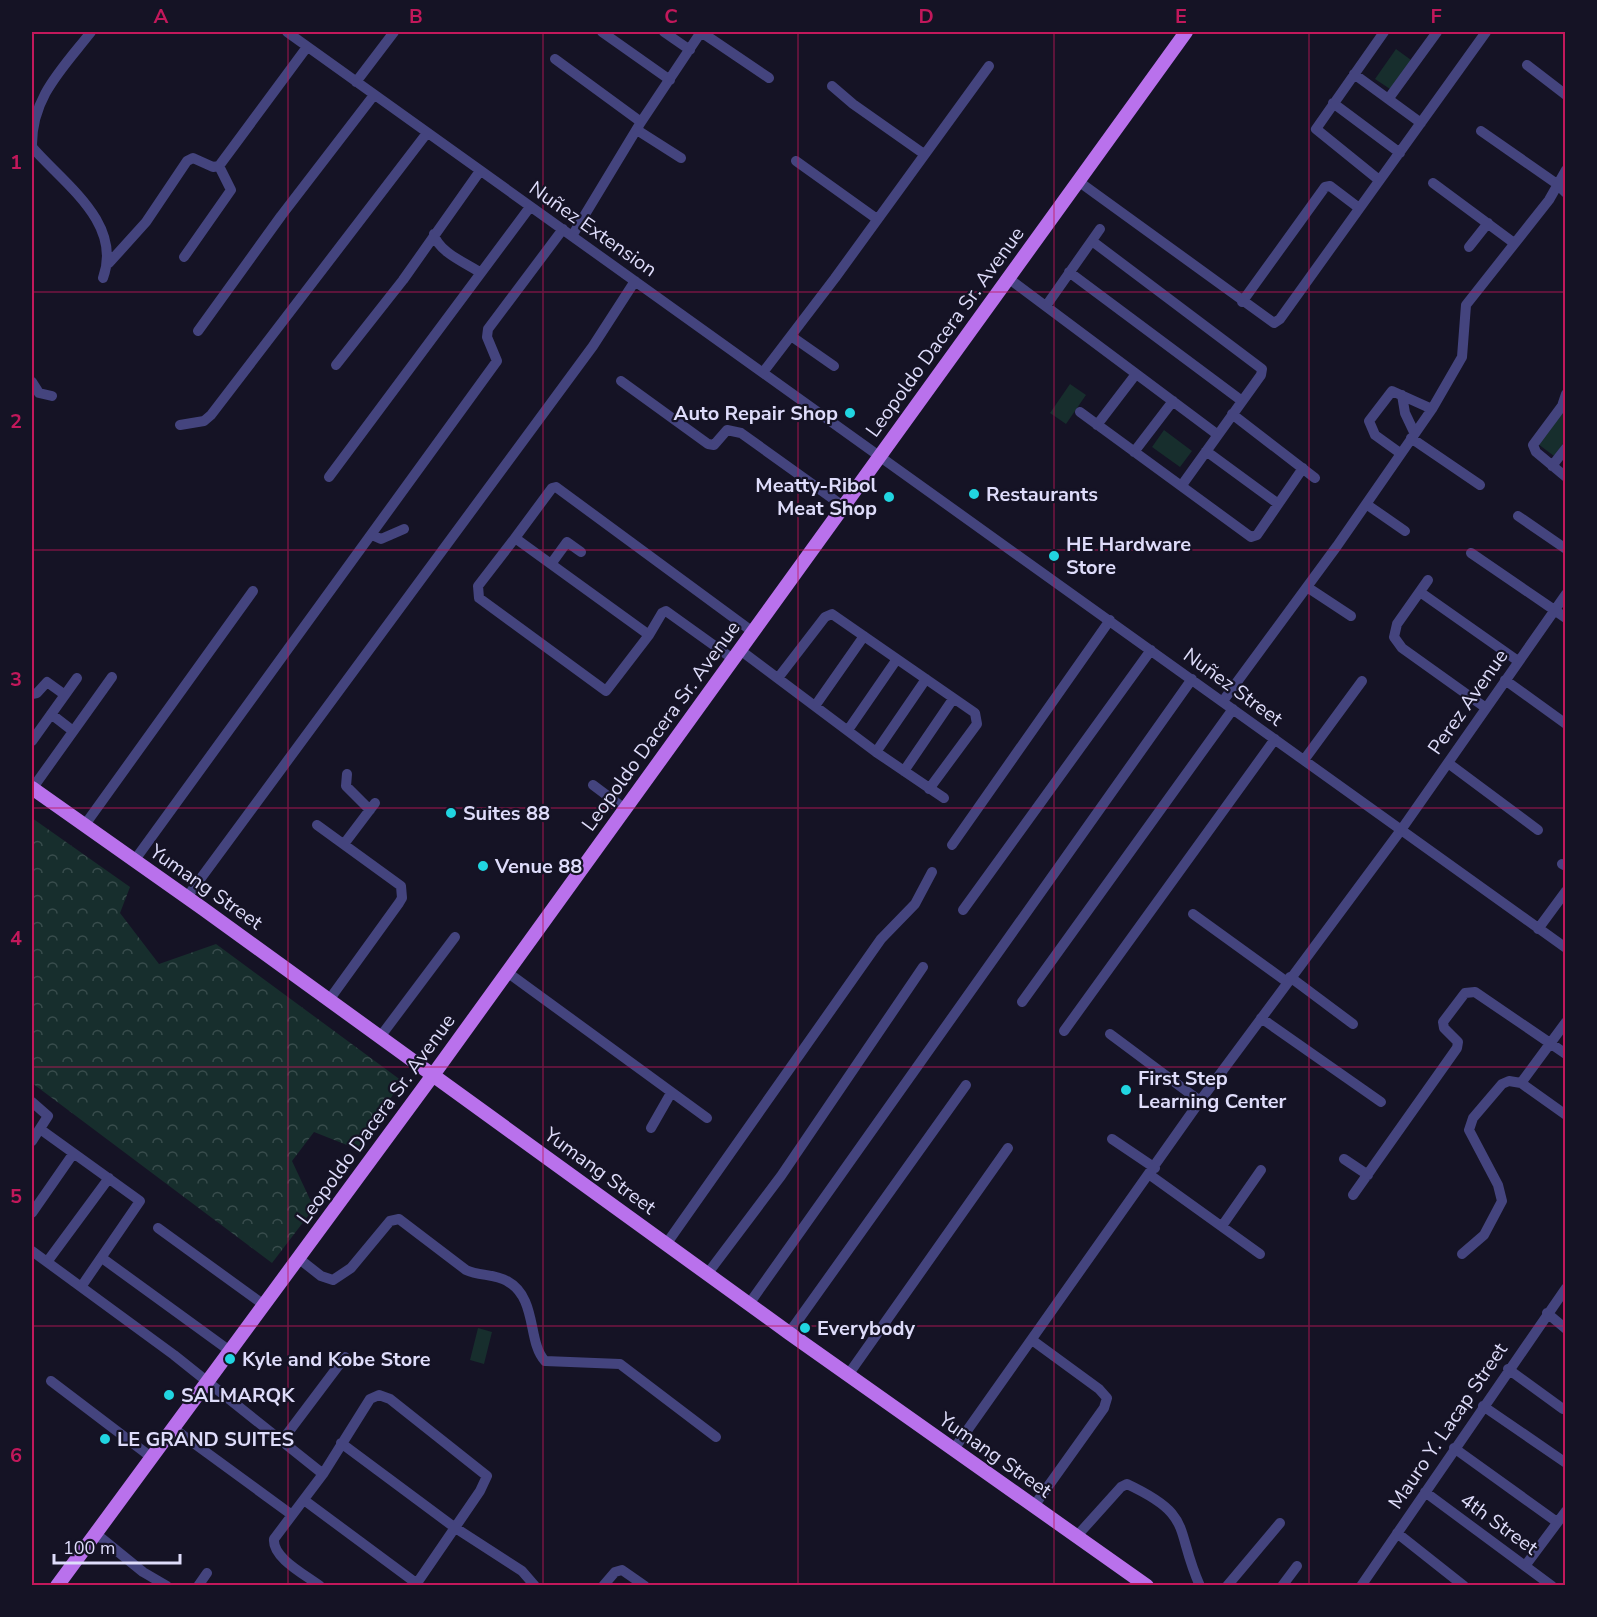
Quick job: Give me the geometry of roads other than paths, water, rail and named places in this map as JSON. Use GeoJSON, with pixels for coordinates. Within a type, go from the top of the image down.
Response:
{"type":"FeatureCollection","features":[{"type":"Feature","properties":{"kind":"main road","name":"Leopoldo Dacera Sr. Avenue"},"geometry":{"type":"LineString","coordinates":[[57,1586],[433,1075],[1186,32]]}},
{"type":"Feature","properties":{"kind":"main road","name":"Yumang Street"},"geometry":{"type":"LineString","coordinates":[[32,788],[187,897],[789,1333],[1147,1586]]}},
{"type":"Feature","properties":{"kind":"street"},"geometry":{"type":"LineString","coordinates":[[91,32],[44,94],[33,123],[32,148],[92,210],[99,222],[109,262]]}},
{"type":"Feature","properties":{"kind":"street","name":"Nuñez Extension"},"geometry":{"type":"LineString","coordinates":[[287,32],[530,207],[764,371],[879,456]]}},
{"type":"Feature","properties":{"kind":"street"},"geometry":{"type":"LineString","coordinates":[[356,82],[394,32]]}},
{"type":"Feature","properties":{"kind":"street"},"geometry":{"type":"LineString","coordinates":[[602,32],[670,80]]}},
{"type":"Feature","properties":{"kind":"street"},"geometry":{"type":"LineString","coordinates":[[664,32],[690,50]]}},
{"type":"Feature","properties":{"kind":"street"},"geometry":{"type":"LineString","coordinates":[[134,861],[497,361],[487,337],[488,329],[568,233],[701,32],[769,78]]}},
{"type":"Feature","properties":{"kind":"street"},"geometry":{"type":"LineString","coordinates":[[1379,180],[1317,132],[1319,122],[1384,32]]}},
{"type":"Feature","properties":{"kind":"street"},"geometry":{"type":"LineString","coordinates":[[1389,99],[1437,32]]}},
{"type":"Feature","properties":{"kind":"street"},"geometry":{"type":"LineString","coordinates":[[1078,182],[1271,324],[1277,322],[1486,32]]}},
{"type":"Feature","properties":{"kind":"street"},"geometry":{"type":"LineString","coordinates":[[219,166],[307,46]]}},
{"type":"Feature","properties":{"kind":"street"},"geometry":{"type":"LineString","coordinates":[[555,59],[681,158]]}},
{"type":"Feature","properties":{"kind":"street"},"geometry":{"type":"LineString","coordinates":[[1527,65],[1566,95]]}},
{"type":"Feature","properties":{"kind":"street"},"geometry":{"type":"LineString","coordinates":[[764,371],[989,66]]}},
{"type":"Feature","properties":{"kind":"street"},"geometry":{"type":"LineString","coordinates":[[1354,74],[1421,123]]}},
{"type":"Feature","properties":{"kind":"street"},"geometry":{"type":"LineString","coordinates":[[832,86],[861,110],[924,154]]}},
{"type":"Feature","properties":{"kind":"street"},"geometry":{"type":"LineString","coordinates":[[198,332],[374,95]]}},
{"type":"Feature","properties":{"kind":"street"},"geometry":{"type":"LineString","coordinates":[[1333,103],[1400,153]]}},
{"type":"Feature","properties":{"kind":"street"},"geometry":{"type":"LineString","coordinates":[[1481,131],[1557,184],[1566,193]]}},
{"type":"Feature","properties":{"kind":"street"},"geometry":{"type":"LineString","coordinates":[[180,425],[204,421],[211,415],[427,133]]}},
{"type":"Feature","properties":{"kind":"street"},"geometry":{"type":"LineString","coordinates":[[103,278],[109,262],[146,222],[187,161],[193,158],[208,166],[219,166]]}},
{"type":"Feature","properties":{"kind":"street"},"geometry":{"type":"LineString","coordinates":[[796,161],[877,219]]}},
{"type":"Feature","properties":{"kind":"street"},"geometry":{"type":"LineString","coordinates":[[184,257],[231,190],[219,166]]}},
{"type":"Feature","properties":{"kind":"street"},"geometry":{"type":"LineString","coordinates":[[1223,701],[1307,587],[1432,409],[1462,357],[1466,305],[1549,200],[1566,170]]}},
{"type":"Feature","properties":{"kind":"street"},"geometry":{"type":"LineString","coordinates":[[336,365],[403,279],[480,171]]}},
{"type":"Feature","properties":{"kind":"street"},"geometry":{"type":"LineString","coordinates":[[1433,183],[1514,243]]}},
{"type":"Feature","properties":{"kind":"street"},"geometry":{"type":"LineString","coordinates":[[1242,302],[1325,186],[1330,186],[1359,208]]}},
{"type":"Feature","properties":{"kind":"street"},"geometry":{"type":"LineString","coordinates":[[329,477],[530,207]]}},
{"type":"Feature","properties":{"kind":"street"},"geometry":{"type":"LineString","coordinates":[[1469,247],[1488,223]]}},
{"type":"Feature","properties":{"kind":"street"},"geometry":{"type":"LineString","coordinates":[[1046,306],[1100,229]]}},
{"type":"Feature","properties":{"kind":"street"},"geometry":{"type":"LineString","coordinates":[[434,234],[442,248],[481,273]]}},
{"type":"Feature","properties":{"kind":"street"},"geometry":{"type":"LineString","coordinates":[[1092,241],[1261,367],[1261,375],[1182,485]]}},
{"type":"Feature","properties":{"kind":"street"},"geometry":{"type":"LineString","coordinates":[[1069,272],[1242,401]]}},
{"type":"Feature","properties":{"kind":"street"},"geometry":{"type":"LineString","coordinates":[[1008,278],[1218,435]]}},
{"type":"Feature","properties":{"kind":"street"},"geometry":{"type":"LineString","coordinates":[[187,897],[593,346],[635,281]]}},
{"type":"Feature","properties":{"kind":"street"},"geometry":{"type":"LineString","coordinates":[[791,336],[834,366]]}},
{"type":"Feature","properties":{"kind":"street"},"geometry":{"type":"LineString","coordinates":[[1097,425],[1136,374]]}},
{"type":"Feature","properties":{"kind":"street"},"geometry":{"type":"LineString","coordinates":[[621,381],[708,444],[714,444],[727,430],[741,433],[843,506]]}},
{"type":"Feature","properties":{"kind":"street"},"geometry":{"type":"LineString","coordinates":[[32,382],[39,393],[52,396]]}},
{"type":"Feature","properties":{"kind":"street"},"geometry":{"type":"LineString","coordinates":[[1400,453],[1375,435],[1368,423],[1389,393],[1395,391],[1432,409]]}},
{"type":"Feature","properties":{"kind":"street"},"geometry":{"type":"LineString","coordinates":[[1566,394],[1564,407],[1533,445],[1536,453],[1566,477]]}},
{"type":"Feature","properties":{"kind":"street"},"geometry":{"type":"LineString","coordinates":[[1402,395],[1412,435],[1480,485]]}},
{"type":"Feature","properties":{"kind":"street"},"geometry":{"type":"LineString","coordinates":[[1134,452],[1173,401]]}},
{"type":"Feature","properties":{"kind":"street"},"geometry":{"type":"LineString","coordinates":[[1080,412],[1251,537],[1257,535],[1303,468]]}},
{"type":"Feature","properties":{"kind":"street"},"geometry":{"type":"LineString","coordinates":[[1232,414],[1315,478]]}},
{"type":"Feature","properties":{"kind":"street"},"geometry":{"type":"LineString","coordinates":[[1552,466],[1566,448]]}},
{"type":"Feature","properties":{"kind":"street"},"geometry":{"type":"LineString","coordinates":[[1206,451],[1277,503]]}},
{"type":"Feature","properties":{"kind":"street","name":"Nuñez Street"},"geometry":{"type":"LineString","coordinates":[[879,456],[1566,948]]}},
{"type":"Feature","properties":{"kind":"street"},"geometry":{"type":"LineString","coordinates":[[753,632],[556,487],[552,488],[478,586],[479,598],[606,691],[649,635],[662,613],[666,611],[778,678],[876,752],[944,798]]}},
{"type":"Feature","properties":{"kind":"street"},"geometry":{"type":"LineString","coordinates":[[1366,504],[1405,531]]}},
{"type":"Feature","properties":{"kind":"street"},"geometry":{"type":"LineString","coordinates":[[1518,516],[1566,549]]}},
{"type":"Feature","properties":{"kind":"street"},"geometry":{"type":"LineString","coordinates":[[372,535],[381,539],[404,529]]}},
{"type":"Feature","properties":{"kind":"street"},"geometry":{"type":"LineString","coordinates":[[515,538],[649,635]]}},
{"type":"Feature","properties":{"kind":"street"},"geometry":{"type":"LineString","coordinates":[[551,564],[567,542],[581,552]]}},
{"type":"Feature","properties":{"kind":"street"},"geometry":{"type":"LineString","coordinates":[[1471,554],[1566,618]]}},
{"type":"Feature","properties":{"kind":"street"},"geometry":{"type":"LineString","coordinates":[[1428,580],[1397,624],[1394,637],[1397,643],[1486,708]]}},
{"type":"Feature","properties":{"kind":"street"},"geometry":{"type":"LineString","coordinates":[[1307,587],[1351,616]]}},
{"type":"Feature","properties":{"kind":"street"},"geometry":{"type":"LineString","coordinates":[[84,826],[253,591]]}},
{"type":"Feature","properties":{"kind":"street"},"geometry":{"type":"LineString","coordinates":[[1420,592],[1518,661]]}},
{"type":"Feature","properties":{"kind":"street","name":"Perez Avenue"},"geometry":{"type":"LineString","coordinates":[[954,1449],[1200,1101],[1401,830],[1566,594]]}},
{"type":"Feature","properties":{"kind":"street"},"geometry":{"type":"LineString","coordinates":[[778,678],[825,616],[836,616],[975,713],[977,724],[929,789]]}},
{"type":"Feature","properties":{"kind":"street"},"geometry":{"type":"LineString","coordinates":[[952,844],[1110,620]]}},
{"type":"Feature","properties":{"kind":"street"},"geometry":{"type":"LineString","coordinates":[[815,706],[864,636]]}},
{"type":"Feature","properties":{"kind":"street"},"geometry":{"type":"LineString","coordinates":[[963,910],[1151,650]]}},
{"type":"Feature","properties":{"kind":"street"},"geometry":{"type":"LineString","coordinates":[[848,730],[897,659]]}},
{"type":"Feature","properties":{"kind":"street"},"geometry":{"type":"LineString","coordinates":[[32,788],[112,677]]}},
{"type":"Feature","properties":{"kind":"street"},"geometry":{"type":"LineString","coordinates":[[32,741],[77,678]]}},
{"type":"Feature","properties":{"kind":"street"},"geometry":{"type":"LineString","coordinates":[[749,1304],[1192,679]]}},
{"type":"Feature","properties":{"kind":"street"},"geometry":{"type":"LineString","coordinates":[[876,752],[926,680]]}},
{"type":"Feature","properties":{"kind":"street"},"geometry":{"type":"LineString","coordinates":[[1505,680],[1566,724]]}},
{"type":"Feature","properties":{"kind":"street"},"geometry":{"type":"LineString","coordinates":[[1304,760],[1362,681]]}},
{"type":"Feature","properties":{"kind":"street"},"geometry":{"type":"LineString","coordinates":[[32,694],[37,693],[47,682],[65,695]]}},
{"type":"Feature","properties":{"kind":"street"},"geometry":{"type":"LineString","coordinates":[[904,771],[953,699]]}},
{"type":"Feature","properties":{"kind":"street"},"geometry":{"type":"LineString","coordinates":[[1022,1002],[1233,709]]}},
{"type":"Feature","properties":{"kind":"street"},"geometry":{"type":"LineString","coordinates":[[51,714],[73,731]]}},
{"type":"Feature","properties":{"kind":"street"},"geometry":{"type":"LineString","coordinates":[[1064,1030],[1275,739]]}},
{"type":"Feature","properties":{"kind":"street"},"geometry":{"type":"LineString","coordinates":[[1448,763],[1538,830]]}},
{"type":"Feature","properties":{"kind":"street"},"geometry":{"type":"LineString","coordinates":[[344,844],[372,806],[346,786],[347,774]]}},
{"type":"Feature","properties":{"kind":"street"},"geometry":{"type":"LineString","coordinates":[[593,785],[625,809]]}},
{"type":"Feature","properties":{"kind":"street"},"geometry":{"type":"LineString","coordinates":[[317,825],[400,886],[402,898],[329,1000]]}},
{"type":"Feature","properties":{"kind":"street"},"geometry":{"type":"LineString","coordinates":[[667,1243],[881,939],[915,904],[932,872]]}},
{"type":"Feature","properties":{"kind":"street"},"geometry":{"type":"LineString","coordinates":[[198,884],[202,908]]}},
{"type":"Feature","properties":{"kind":"street"},"geometry":{"type":"LineString","coordinates":[[1538,929],[1566,891]]}},
{"type":"Feature","properties":{"kind":"street"},"geometry":{"type":"LineString","coordinates":[[1193,914],[1353,1024]]}},
{"type":"Feature","properties":{"kind":"street"},"geometry":{"type":"LineString","coordinates":[[380,1037],[455,937]]}},
{"type":"Feature","properties":{"kind":"street"},"geometry":{"type":"LineString","coordinates":[[708,1273],[780,1176],[923,967]]}},
{"type":"Feature","properties":{"kind":"street"},"geometry":{"type":"LineString","coordinates":[[507,972],[707,1118]]}},
{"type":"Feature","properties":{"kind":"street"},"geometry":{"type":"LineString","coordinates":[[1353,1195],[1457,1048],[1458,1042],[1444,1028],[1443,1022],[1465,993],[1475,992],[1566,1054]]}},
{"type":"Feature","properties":{"kind":"street"},"geometry":{"type":"LineString","coordinates":[[1261,1018],[1381,1102]]}},
{"type":"Feature","properties":{"kind":"street"},"geometry":{"type":"LineString","coordinates":[[1521,1083],[1566,1022]]}},
{"type":"Feature","properties":{"kind":"street"},"geometry":{"type":"LineString","coordinates":[[1110,1034],[1200,1101]]}},
{"type":"Feature","properties":{"kind":"street"},"geometry":{"type":"LineString","coordinates":[[1462,1254],[1484,1235],[1502,1201],[1498,1185],[1469,1130],[1470,1123],[1502,1084],[1509,1081],[1521,1083],[1566,1115]]}},
{"type":"Feature","properties":{"kind":"street"},"geometry":{"type":"LineString","coordinates":[[789,1333],[966,1085]]}},
{"type":"Feature","properties":{"kind":"street"},"geometry":{"type":"LineString","coordinates":[[651,1128],[671,1093]]}},
{"type":"Feature","properties":{"kind":"street"},"geometry":{"type":"LineString","coordinates":[[32,1102],[48,1116],[32,1141]]}},
{"type":"Feature","properties":{"kind":"street"},"geometry":{"type":"LineString","coordinates":[[40,1129],[141,1203],[81,1287]]}},
{"type":"Feature","properties":{"kind":"street"},"geometry":{"type":"LineString","coordinates":[[1112,1139],[1260,1254]]}},
{"type":"Feature","properties":{"kind":"street"},"geometry":{"type":"LineString","coordinates":[[848,1375],[1008,1148]]}},
{"type":"Feature","properties":{"kind":"street"},"geometry":{"type":"LineString","coordinates":[[32,1213],[73,1154]]}},
{"type":"Feature","properties":{"kind":"street"},"geometry":{"type":"LineString","coordinates":[[1344,1159],[1368,1175]]}},
{"type":"Feature","properties":{"kind":"street"},"geometry":{"type":"LineString","coordinates":[[1222,1226],[1261,1170]]}},
{"type":"Feature","properties":{"kind":"street"},"geometry":{"type":"LineString","coordinates":[[47,1262],[109,1178]]}},
{"type":"Feature","properties":{"kind":"street"},"geometry":{"type":"LineString","coordinates":[[298,1258],[321,1276],[333,1280],[351,1268],[390,1221],[399,1219],[466,1270],[478,1276],[500,1278],[515,1287],[521,1294],[532,1321],[540,1354],[545,1360],[620,1364],[716,1437]]}},
{"type":"Feature","properties":{"kind":"street"},"geometry":{"type":"LineString","coordinates":[[158,1228],[264,1305]]}},
{"type":"Feature","properties":{"kind":"street"},"geometry":{"type":"LineString","coordinates":[[32,1251],[207,1381],[322,1474]]}},
{"type":"Feature","properties":{"kind":"street"},"geometry":{"type":"LineString","coordinates":[[102,1258],[230,1351]]}},
{"type":"Feature","properties":{"kind":"street","name":"Mauro Y. Lacap Street"},"geometry":{"type":"LineString","coordinates":[[1365,1584],[1454,1448],[1546,1313],[1566,1288]]}},
{"type":"Feature","properties":{"kind":"street"},"geometry":{"type":"LineString","coordinates":[[1546,1313],[1566,1329]]}},
{"type":"Feature","properties":{"kind":"street"},"geometry":{"type":"LineString","coordinates":[[1032,1340],[1099,1389],[1107,1398],[1104,1408],[1034,1506]]}},
{"type":"Feature","properties":{"kind":"street"},"geometry":{"type":"LineString","coordinates":[[281,1442],[345,1357]]}},
{"type":"Feature","properties":{"kind":"street"},"geometry":{"type":"LineString","coordinates":[[1508,1370],[1563,1409]]}},
{"type":"Feature","properties":{"kind":"street"},"geometry":{"type":"LineString","coordinates":[[51,1381],[152,1457]]}},
{"type":"Feature","properties":{"kind":"street"},"geometry":{"type":"LineString","coordinates":[[304,1500],[416,1584],[486,1481],[486,1473],[390,1399],[379,1395],[370,1400],[322,1474],[274,1539],[275,1550],[320,1586]]}},
{"type":"Feature","properties":{"kind":"street"},"geometry":{"type":"LineString","coordinates":[[1483,1406],[1566,1463]]}},
{"type":"Feature","properties":{"kind":"street"},"geometry":{"type":"LineString","coordinates":[[173,1428],[292,1515]]}},
{"type":"Feature","properties":{"kind":"street"},"geometry":{"type":"LineString","coordinates":[[341,1443],[454,1527],[522,1571],[535,1586]]}},
{"type":"Feature","properties":{"kind":"street"},"geometry":{"type":"LineString","coordinates":[[1454,1448],[1557,1522]]}},
{"type":"Feature","properties":{"kind":"street"},"geometry":{"type":"LineString","coordinates":[[1076,1537],[1117,1491],[1127,1484],[1168,1507],[1178,1518],[1200,1586]]}},
{"type":"Feature","properties":{"kind":"street","name":"4th Street"},"geometry":{"type":"LineString","coordinates":[[1425,1492],[1552,1586]]}},
{"type":"Feature","properties":{"kind":"street"},"geometry":{"type":"LineString","coordinates":[[1525,1566],[1566,1511]]}},
{"type":"Feature","properties":{"kind":"street"},"geometry":{"type":"LineString","coordinates":[[1227,1586],[1280,1523]]}},
{"type":"Feature","properties":{"kind":"street"},"geometry":{"type":"LineString","coordinates":[[95,1533],[142,1572],[167,1586]]}},
{"type":"Feature","properties":{"kind":"street"},"geometry":{"type":"LineString","coordinates":[[1397,1533],[1464,1586]]}},
{"type":"Feature","properties":{"kind":"street"},"geometry":{"type":"LineString","coordinates":[[1282,1586],[1296,1566]]}},
{"type":"Feature","properties":{"kind":"street"},"geometry":{"type":"LineString","coordinates":[[603,1586],[615,1572],[622,1570],[645,1586]]}},
{"type":"Feature","properties":{"kind":"street"},"geometry":{"type":"LineString","coordinates":[[198,1586],[207,1573]]}},
{"type":"Feature","properties":{"kind":"place","name":"Auto Repair Shop"},"geometry":{"type":"Point","coordinates":[850,413]}},
{"type":"Feature","properties":{"kind":"place","name":"Restaurants"},"geometry":{"type":"Point","coordinates":[974,494]}},
{"type":"Feature","properties":{"kind":"place","name":"Meatty-Ribol Meat Shop"},"geometry":{"type":"Point","coordinates":[889,497]}},
{"type":"Feature","properties":{"kind":"place","name":"HE Hardware Store"},"geometry":{"type":"Point","coordinates":[1054,556]}},
{"type":"Feature","properties":{"kind":"place","name":"Suites 88"},"geometry":{"type":"Point","coordinates":[451,813]}},
{"type":"Feature","properties":{"kind":"place","name":"Venue 88"},"geometry":{"type":"Point","coordinates":[483,866]}},
{"type":"Feature","properties":{"kind":"place","name":"First Step Learning Center"},"geometry":{"type":"Point","coordinates":[1126,1090]}},
{"type":"Feature","properties":{"kind":"place","name":"Everybody"},"geometry":{"type":"Point","coordinates":[805,1328]}},
{"type":"Feature","properties":{"kind":"place","name":"Kyle and Kobe Store"},"geometry":{"type":"Point","coordinates":[230,1359]}},
{"type":"Feature","properties":{"kind":"place","name":"SALMARQK"},"geometry":{"type":"Point","coordinates":[169,1395]}},
{"type":"Feature","properties":{"kind":"place","name":"LE GRAND SUITES"},"geometry":{"type":"Point","coordinates":[105,1439]}}]}
